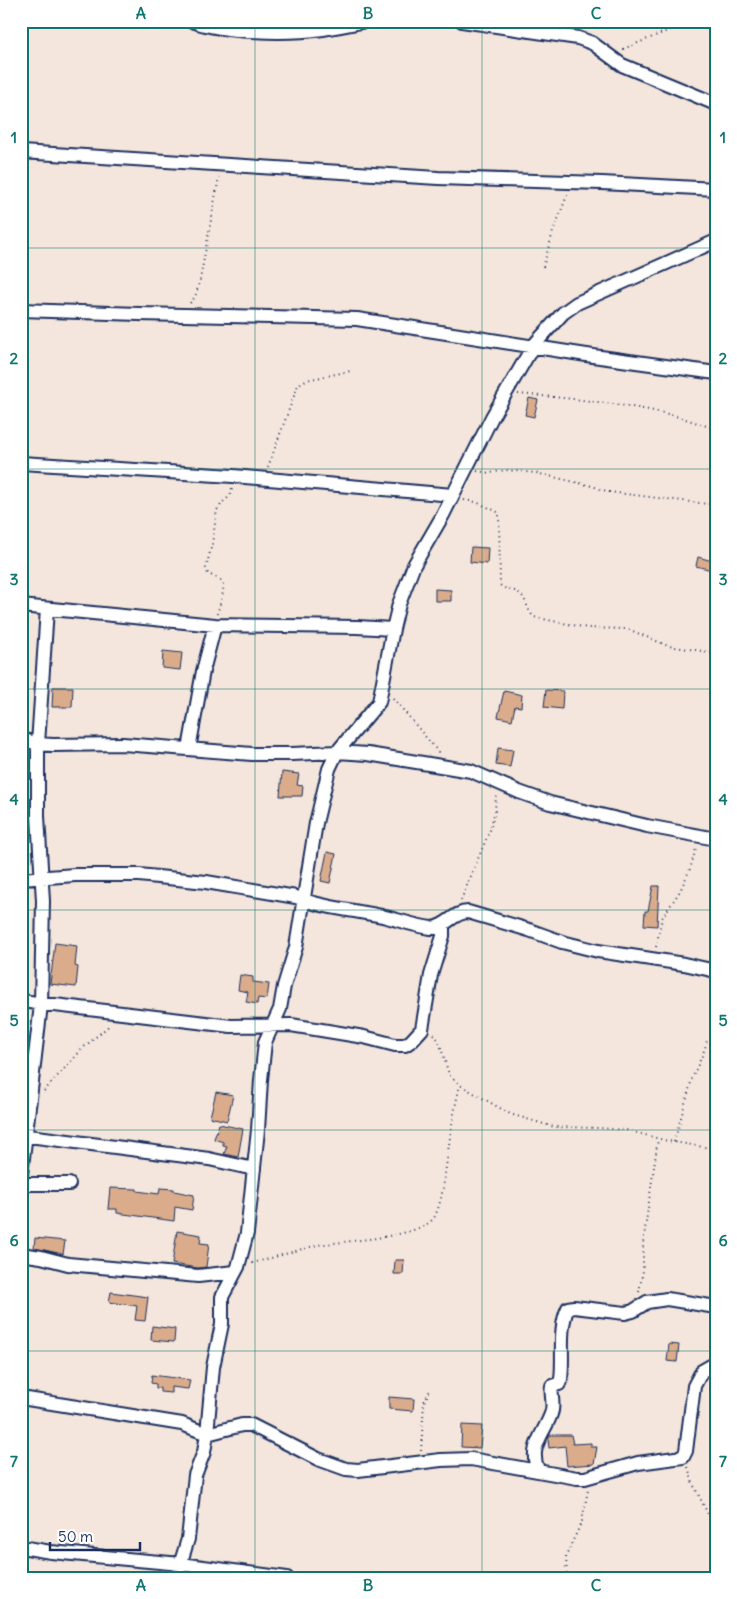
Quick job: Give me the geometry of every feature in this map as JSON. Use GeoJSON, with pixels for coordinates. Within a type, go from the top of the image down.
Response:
{"type":"FeatureCollection","features":[{"type":"Feature","properties":{"kind":"street"},"geometry":{"type":"LineString","coordinates":[[192,21],[213,27],[301,31],[324,29],[366,21]]}},
{"type":"Feature","properties":{"kind":"street"},"geometry":{"type":"LineString","coordinates":[[462,21],[578,38],[592,43],[622,65],[716,104]]}},
{"type":"Feature","properties":{"kind":"street"},"geometry":{"type":"LineString","coordinates":[[21,152],[438,178],[716,189]]}},
{"type":"Feature","properties":{"kind":"street"},"geometry":{"type":"LineString","coordinates":[[176,1578],[188,1539],[195,1475],[204,1452],[208,1434],[213,1367],[222,1324],[222,1297],[236,1269],[247,1233],[267,1036],[280,1009],[284,986],[296,947],[321,799],[329,769],[337,752],[377,706],[383,686],[392,629],[399,604],[414,565],[492,417],[533,346],[563,313],[577,303],[716,241]]}},
{"type":"Feature","properties":{"kind":"street"},"geometry":{"type":"LineString","coordinates":[[21,310],[358,319],[592,356],[716,373]]}},
{"type":"Feature","properties":{"kind":"street"},"geometry":{"type":"LineString","coordinates":[[21,463],[233,476],[452,496]]}},
{"type":"Feature","properties":{"kind":"street"},"geometry":{"type":"LineString","coordinates":[[21,606],[215,625],[392,629]]}},
{"type":"Feature","properties":{"kind":"street"},"geometry":{"type":"LineString","coordinates":[[21,1175],[23,1136],[41,1004],[44,901],[38,816],[38,744],[46,609]]}},
{"type":"Feature","properties":{"kind":"street"},"geometry":{"type":"LineString","coordinates":[[189,749],[203,670],[215,625]]}},
{"type":"Feature","properties":{"kind":"street"},"geometry":{"type":"LineString","coordinates":[[21,739],[38,744],[88,746],[123,744],[252,754],[337,752],[368,754],[471,771],[550,803],[716,840]]}},
{"type":"Feature","properties":{"kind":"street"},"geometry":{"type":"LineString","coordinates":[[21,879],[106,875],[170,878],[240,887],[296,897],[304,901],[437,928],[464,912],[598,951],[684,964],[716,971]]}},
{"type":"Feature","properties":{"kind":"street"},"geometry":{"type":"LineString","coordinates":[[21,1001],[231,1026],[292,1026],[364,1037],[400,1046],[411,1041],[422,1029],[431,975],[443,936],[443,925]]}},
{"type":"Feature","properties":{"kind":"street"},"geometry":{"type":"LineString","coordinates":[[23,1136],[209,1159],[254,1169]]}},
{"type":"Feature","properties":{"kind":"street"},"geometry":{"type":"LineString","coordinates":[[21,1184],[69,1184]]}},
{"type":"Feature","properties":{"kind":"street"},"geometry":{"type":"LineString","coordinates":[[21,1254],[68,1264],[198,1276],[236,1269]]}},
{"type":"Feature","properties":{"kind":"street"},"geometry":{"type":"LineString","coordinates":[[538,1470],[535,1457],[536,1445],[552,1413],[552,1386],[559,1384],[562,1379],[563,1336],[565,1315],[568,1308],[574,1307],[625,1313],[647,1302],[667,1299],[716,1307]]}},
{"type":"Feature","properties":{"kind":"street"},"geometry":{"type":"LineString","coordinates":[[21,1398],[182,1424],[208,1434],[242,1425],[252,1425],[318,1459],[346,1468],[368,1469],[441,1460],[471,1459],[573,1478],[588,1477],[638,1463],[684,1456],[694,1386],[702,1370],[716,1363]]}},
{"type":"Feature","properties":{"kind":"street"},"geometry":{"type":"LineString","coordinates":[[21,1547],[51,1552],[181,1564],[286,1578]]}},
{"type":"Feature","properties":{"kind":"path"},"geometry":{"type":"LineString","coordinates":[[609,55],[692,21]]}},
{"type":"Feature","properties":{"kind":"path"},"geometry":{"type":"LineString","coordinates":[[188,305],[194,300],[197,293],[221,164]]}},
{"type":"Feature","properties":{"kind":"path"},"geometry":{"type":"LineString","coordinates":[[543,267],[572,182]]}},
{"type":"Feature","properties":{"kind":"path"},"geometry":{"type":"LineString","coordinates":[[264,479],[298,385],[306,380],[352,371]]}},
{"type":"Feature","properties":{"kind":"path"},"geometry":{"type":"LineString","coordinates":[[506,393],[570,398],[630,407],[668,414],[716,428]]}},
{"type":"Feature","properties":{"kind":"path"},"geometry":{"type":"LineString","coordinates":[[466,468],[490,473],[506,470],[536,474],[592,486],[609,492],[716,505]]}},
{"type":"Feature","properties":{"kind":"path"},"geometry":{"type":"LineString","coordinates":[[215,625],[222,598],[223,584],[220,580],[208,574],[206,568],[218,510],[232,493],[233,476]]}},
{"type":"Feature","properties":{"kind":"path"},"geometry":{"type":"LineString","coordinates":[[452,496],[476,502],[499,513],[500,585],[502,588],[518,592],[534,617],[587,628],[628,629],[668,646],[716,653]]}},
{"type":"Feature","properties":{"kind":"path"},"geometry":{"type":"LineString","coordinates":[[383,686],[451,767]]}},
{"type":"Feature","properties":{"kind":"path"},"geometry":{"type":"LineString","coordinates":[[458,914],[461,900],[490,830],[495,811],[498,782]]}},
{"type":"Feature","properties":{"kind":"path"},"geometry":{"type":"LineString","coordinates":[[654,960],[662,918],[680,891],[690,869],[700,837]]}},
{"type":"Feature","properties":{"kind":"path"},"geometry":{"type":"LineString","coordinates":[[42,1094],[84,1047],[125,1014]]}},
{"type":"Feature","properties":{"kind":"path"},"geometry":{"type":"LineString","coordinates":[[422,1029],[437,1038],[448,1075],[460,1085],[503,1111],[545,1126],[612,1128],[636,1132],[658,1139],[716,1149]]}},
{"type":"Feature","properties":{"kind":"path"},"geometry":{"type":"LineString","coordinates":[[674,1142],[692,1079],[698,1063],[705,1052],[707,1039]]}},
{"type":"Feature","properties":{"kind":"path"},"geometry":{"type":"LineString","coordinates":[[236,1269],[318,1246],[404,1233],[432,1220],[441,1198],[451,1126],[460,1085]]}},
{"type":"Feature","properties":{"kind":"path"},"geometry":{"type":"LineString","coordinates":[[636,1309],[643,1271],[643,1243],[658,1139]]}},
{"type":"Feature","properties":{"kind":"path"},"geometry":{"type":"LineString","coordinates":[[420,1463],[424,1402],[431,1388]]}},
{"type":"Feature","properties":{"kind":"path"},"geometry":{"type":"LineString","coordinates":[[684,1456],[693,1484],[716,1530]]}},
{"type":"Feature","properties":{"kind":"path"},"geometry":{"type":"LineString","coordinates":[[567,1578],[566,1556],[583,1516],[587,1500],[588,1477]]}},
{"type":"Feature","properties":{"kind":"building"},"geometry":{"type":"Polygon","coordinates":[[[529,398],[538,400],[534,417],[525,415],[529,398]]]}},
{"type":"Feature","properties":{"kind":"building"},"geometry":{"type":"Polygon","coordinates":[[[471,547],[488,548],[487,564],[470,562],[471,547]]]}},
{"type":"Feature","properties":{"kind":"building"},"geometry":{"type":"Polygon","coordinates":[[[698,557],[716,562],[716,571],[696,566],[698,557]]]}},
{"type":"Feature","properties":{"kind":"building"},"geometry":{"type":"Polygon","coordinates":[[[435,589],[451,590],[451,601],[435,601],[435,589]]]}},
{"type":"Feature","properties":{"kind":"building"},"geometry":{"type":"Polygon","coordinates":[[[163,651],[182,653],[180,670],[162,668],[163,651]]]}},
{"type":"Feature","properties":{"kind":"building"},"geometry":{"type":"Polygon","coordinates":[[[53,687],[73,687],[72,707],[52,707],[53,687]]]}},
{"type":"Feature","properties":{"kind":"building"},"geometry":{"type":"Polygon","coordinates":[[[546,690],[563,691],[562,709],[544,707],[546,690]]]}},
{"type":"Feature","properties":{"kind":"building"},"geometry":{"type":"Polygon","coordinates":[[[504,691],[522,695],[521,707],[515,706],[512,720],[498,717],[504,691]]]}},
{"type":"Feature","properties":{"kind":"building"},"geometry":{"type":"Polygon","coordinates":[[[498,748],[513,750],[510,767],[496,765],[498,748]]]}},
{"type":"Feature","properties":{"kind":"building"},"geometry":{"type":"Polygon","coordinates":[[[282,772],[299,774],[297,785],[303,786],[302,796],[280,796],[282,772]]]}},
{"type":"Feature","properties":{"kind":"building"},"geometry":{"type":"Polygon","coordinates":[[[327,852],[336,854],[330,883],[321,881],[327,852]]]}},
{"type":"Feature","properties":{"kind":"building"},"geometry":{"type":"Polygon","coordinates":[[[653,886],[659,886],[657,926],[644,925],[645,911],[648,911],[653,886]]]}},
{"type":"Feature","properties":{"kind":"building"},"geometry":{"type":"Polygon","coordinates":[[[55,943],[77,946],[75,966],[78,967],[76,987],[50,984],[55,943]]]}},
{"type":"Feature","properties":{"kind":"building"},"geometry":{"type":"Polygon","coordinates":[[[240,975],[253,977],[253,982],[269,984],[267,999],[258,998],[257,1004],[246,1002],[248,992],[238,990],[240,975]]]}},
{"type":"Feature","properties":{"kind":"building"},"geometry":{"type":"Polygon","coordinates":[[[216,1092],[233,1095],[227,1121],[210,1117],[216,1092]]]}},
{"type":"Feature","properties":{"kind":"building"},"geometry":{"type":"Polygon","coordinates":[[[219,1124],[243,1129],[238,1157],[224,1154],[227,1146],[223,1145],[223,1142],[214,1139],[219,1124]]]}},
{"type":"Feature","properties":{"kind":"building"},"geometry":{"type":"Polygon","coordinates":[[[110,1188],[137,1189],[137,1191],[159,1194],[160,1188],[174,1189],[174,1191],[194,1195],[192,1210],[175,1207],[174,1221],[117,1213],[117,1209],[108,1209],[110,1188]]]}},
{"type":"Feature","properties":{"kind":"building"},"geometry":{"type":"Polygon","coordinates":[[[177,1231],[201,1235],[200,1243],[209,1244],[206,1267],[198,1268],[172,1264],[177,1231]]]}},
{"type":"Feature","properties":{"kind":"building"},"geometry":{"type":"Polygon","coordinates":[[[35,1238],[65,1241],[63,1254],[34,1248],[35,1238]]]}},
{"type":"Feature","properties":{"kind":"building"},"geometry":{"type":"Polygon","coordinates":[[[395,1260],[404,1260],[403,1274],[394,1274],[395,1260]]]}},
{"type":"Feature","properties":{"kind":"building"},"geometry":{"type":"Polygon","coordinates":[[[111,1292],[148,1297],[145,1321],[135,1320],[137,1306],[109,1302],[111,1292]]]}},
{"type":"Feature","properties":{"kind":"building"},"geometry":{"type":"Polygon","coordinates":[[[152,1326],[175,1329],[174,1342],[151,1340],[152,1326]]]}},
{"type":"Feature","properties":{"kind":"building"},"geometry":{"type":"Polygon","coordinates":[[[669,1344],[679,1345],[677,1362],[667,1361],[669,1344]]]}},
{"type":"Feature","properties":{"kind":"building"},"geometry":{"type":"Polygon","coordinates":[[[152,1375],[190,1380],[188,1389],[171,1387],[171,1393],[160,1392],[160,1388],[156,1388],[156,1384],[151,1383],[152,1375]]]}},
{"type":"Feature","properties":{"kind":"building"},"geometry":{"type":"Polygon","coordinates":[[[389,1397],[414,1399],[413,1411],[389,1409],[389,1397]]]}},
{"type":"Feature","properties":{"kind":"building"},"geometry":{"type":"Polygon","coordinates":[[[462,1425],[482,1426],[480,1448],[461,1447],[462,1425]]]}},
{"type":"Feature","properties":{"kind":"building"},"geometry":{"type":"Polygon","coordinates":[[[550,1435],[571,1435],[573,1444],[591,1443],[591,1447],[597,1447],[594,1464],[567,1466],[565,1446],[549,1448],[548,1439],[550,1435]]]}}]}
